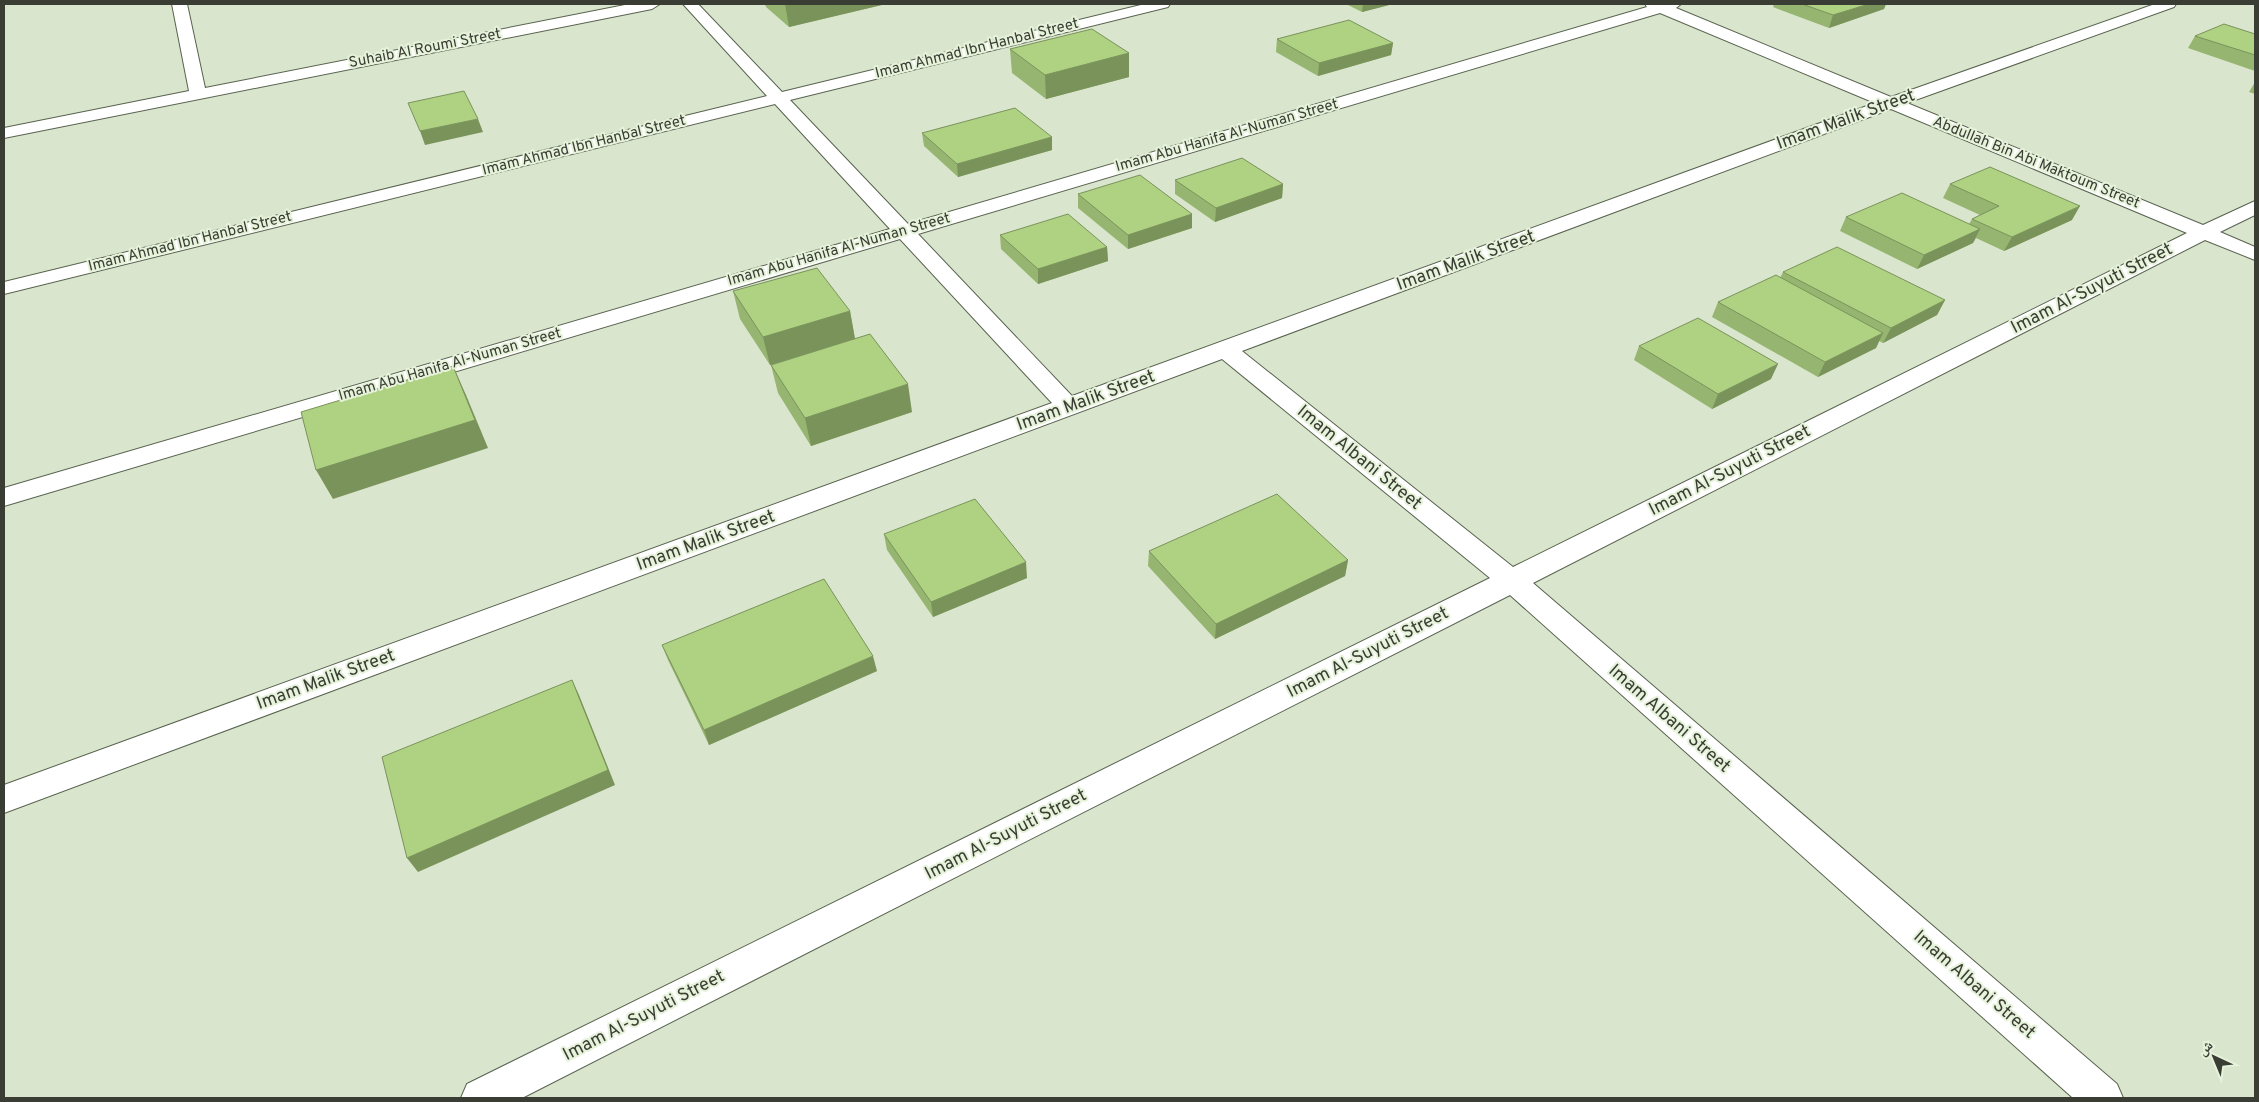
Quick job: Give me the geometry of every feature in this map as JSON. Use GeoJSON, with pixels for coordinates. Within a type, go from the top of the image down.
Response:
{"type":"FeatureCollection","features":[{"type":"Feature","properties":{"kind":"street"},"geometry":{"type":"LineString","coordinates":[[179,4],[198,93]]}},
{"type":"Feature","properties":{"kind":"street","name":"Suhaib Al Roumi Street"},"geometry":{"type":"LineString","coordinates":[[4,133],[652,4]]}},
{"type":"Feature","properties":{"kind":"street"},"geometry":{"type":"LineString","coordinates":[[690,4],[1069,407]]}},
{"type":"Feature","properties":{"kind":"street","name":"Imam Ahmad Ibn Hanbal Street"},"geometry":{"type":"LineString","coordinates":[[4,288],[1163,4]]}},
{"type":"Feature","properties":{"kind":"street","name":"Imam Malik Street"},"geometry":{"type":"LineString","coordinates":[[4,799],[1226,350],[1890,103],[2168,4]]}},
{"type":"Feature","properties":{"kind":"street","name":"Abdullah Bin Abi Maktoum Street"},"geometry":{"type":"LineString","coordinates":[[1661,5],[1890,103],[2255,254]]}},
{"type":"Feature","properties":{"kind":"street","name":"Imam Abu Hanifa Al-Numan Street"},"geometry":{"type":"LineString","coordinates":[[4,497],[1661,5]]}},
{"type":"Feature","properties":{"kind":"street","name":"Imam Al-Suyuti Street"},"geometry":{"type":"LineString","coordinates":[[481,1098],[2255,208]]}},
{"type":"Feature","properties":{"kind":"street","name":"Imam Albani Street"},"geometry":{"type":"LineString","coordinates":[[1226,350],[1512,581],[2103,1098]]}},
{"type":"Feature","properties":{"kind":"building"},"geometry":{"type":"Polygon","coordinates":[[[1802,4],[1869,4],[1833,15],[1802,4]]]}},
{"type":"Feature","properties":{"kind":"building"},"geometry":{"type":"Polygon","coordinates":[[[1349,20],[1393,43],[1319,63],[1277,39],[1349,20]]]}},
{"type":"Feature","properties":{"kind":"building"},"geometry":{"type":"Polygon","coordinates":[[[2224,24],[2255,34],[2255,55],[2195,36],[2224,24]]]}},
{"type":"Feature","properties":{"kind":"building"},"geometry":{"type":"Polygon","coordinates":[[[1092,29],[1129,53],[1045,75],[1010,49],[1092,29]]]}},
{"type":"Feature","properties":{"kind":"building"},"geometry":{"type":"Polygon","coordinates":[[[464,91],[478,119],[420,131],[408,103],[464,91]]]}},
{"type":"Feature","properties":{"kind":"building"},"geometry":{"type":"Polygon","coordinates":[[[1015,108],[1052,137],[957,164],[922,133],[1015,108]]]}},
{"type":"Feature","properties":{"kind":"building"},"geometry":{"type":"Polygon","coordinates":[[[1242,158],[1283,184],[1216,208],[1175,180],[1242,158]]]}},
{"type":"Feature","properties":{"kind":"building"},"geometry":{"type":"Polygon","coordinates":[[[1990,167],[2080,206],[2012,237],[1972,219],[1999,206],[1950,184],[1990,167]]]}},
{"type":"Feature","properties":{"kind":"building"},"geometry":{"type":"Polygon","coordinates":[[[1140,175],[1192,214],[1128,235],[1078,194],[1140,175]]]}},
{"type":"Feature","properties":{"kind":"building"},"geometry":{"type":"Polygon","coordinates":[[[1902,193],[1980,229],[1924,255],[1846,217],[1902,193]]]}},
{"type":"Feature","properties":{"kind":"building"},"geometry":{"type":"Polygon","coordinates":[[[1068,214],[1107,247],[1038,269],[1000,235],[1068,214]]]}},
{"type":"Feature","properties":{"kind":"building"},"geometry":{"type":"Polygon","coordinates":[[[1837,247],[1945,300],[1891,328],[1783,272],[1837,247]]]}},
{"type":"Feature","properties":{"kind":"building"},"geometry":{"type":"Polygon","coordinates":[[[817,268],[850,311],[763,337],[733,291],[817,268]]]}},
{"type":"Feature","properties":{"kind":"building"},"geometry":{"type":"Polygon","coordinates":[[[1776,275],[1883,333],[1825,362],[1718,302],[1776,275]]]}},
{"type":"Feature","properties":{"kind":"building"},"geometry":{"type":"Polygon","coordinates":[[[1698,318],[1778,364],[1718,394],[1639,346],[1698,318]]]}},
{"type":"Feature","properties":{"kind":"building"},"geometry":{"type":"Polygon","coordinates":[[[870,334],[908,384],[805,418],[771,365],[870,334]]]}},
{"type":"Feature","properties":{"kind":"building"},"geometry":{"type":"Polygon","coordinates":[[[453,366],[475,420],[316,470],[301,412],[453,366]]]}},
{"type":"Feature","properties":{"kind":"building"},"geometry":{"type":"Polygon","coordinates":[[[1277,494],[1348,560],[1216,624],[1149,551],[1277,494]]]}},
{"type":"Feature","properties":{"kind":"building"},"geometry":{"type":"Polygon","coordinates":[[[975,499],[1026,562],[931,602],[884,534],[975,499]]]}},
{"type":"Feature","properties":{"kind":"building"},"geometry":{"type":"Polygon","coordinates":[[[824,579],[873,656],[704,730],[662,645],[824,579]]]}},
{"type":"Feature","properties":{"kind":"building"},"geometry":{"type":"Polygon","coordinates":[[[572,680],[608,770],[407,858],[382,757],[572,680]]]}}]}
